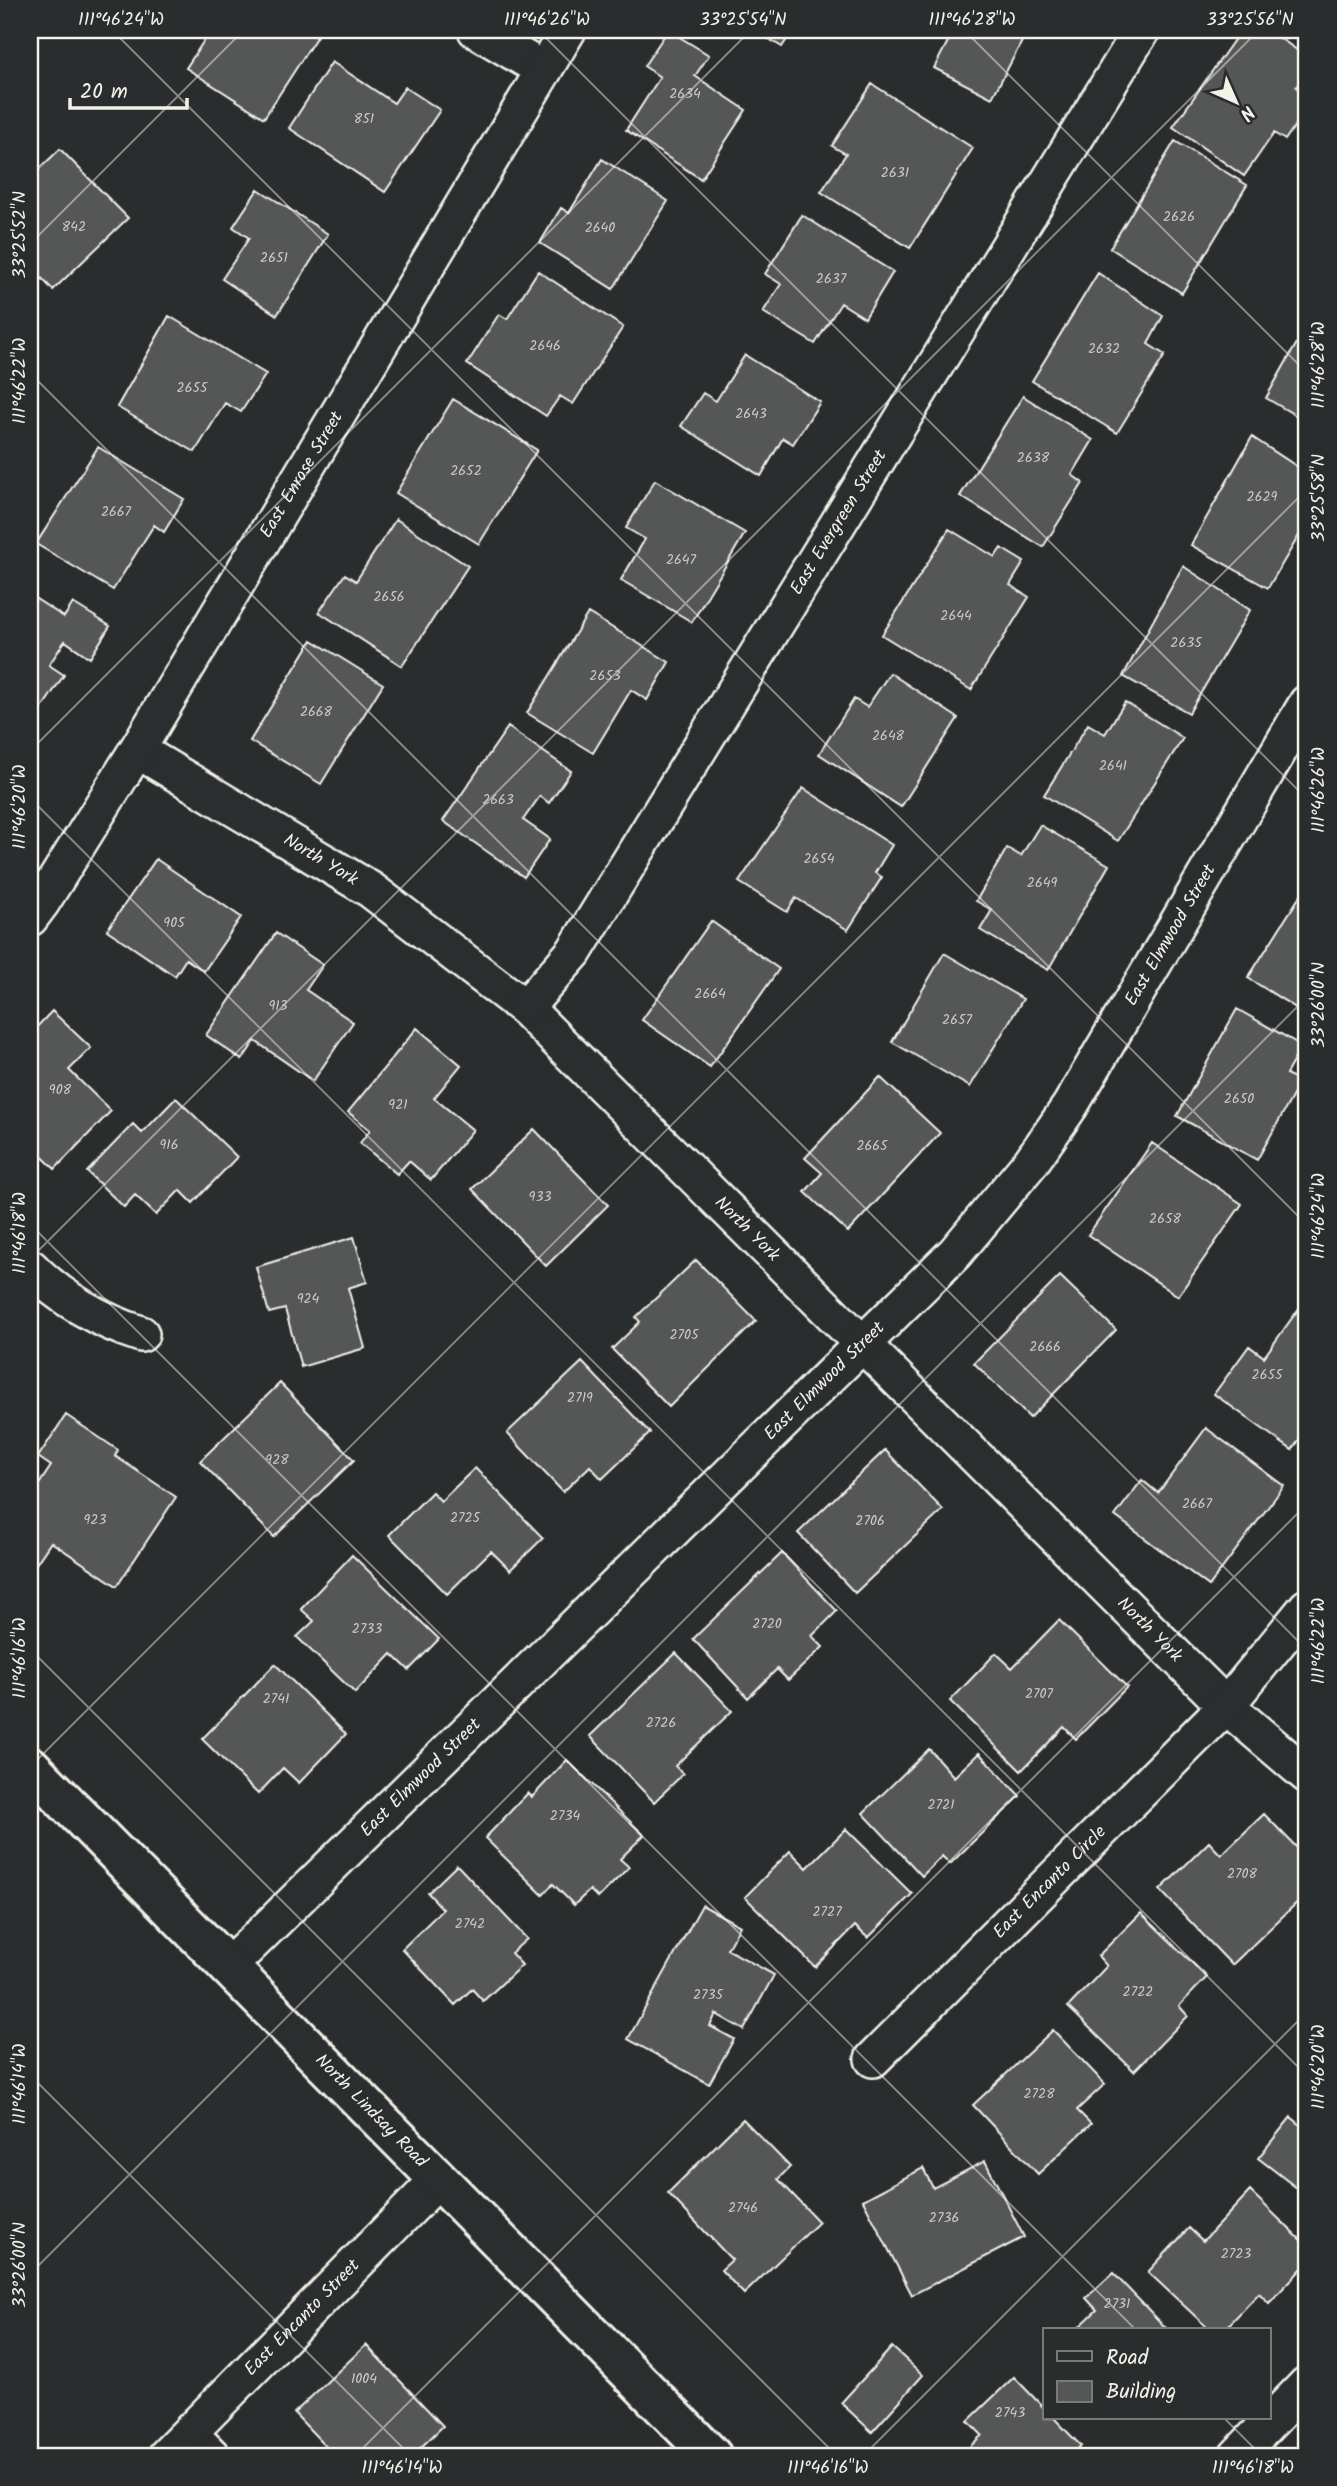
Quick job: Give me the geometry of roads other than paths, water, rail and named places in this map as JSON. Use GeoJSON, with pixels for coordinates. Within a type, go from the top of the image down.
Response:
{"type":"FeatureCollection","features":[{"type":"Feature","properties":{"kind":"main road","name":"North Lindsay Road"},"geometry":{"type":"LineString","coordinates":[[30,1766],[712,2456]]}},
{"type":"Feature","properties":{"kind":"street"},"geometry":{"type":"LineString","coordinates":[[476,30],[544,70]]}},
{"type":"Feature","properties":{"kind":"street","name":"East Enrose Street"},"geometry":{"type":"LineString","coordinates":[[30,918],[137,750],[568,30]]}},
{"type":"Feature","properties":{"kind":"street","name":"East Evergreen Street"},"geometry":{"type":"LineString","coordinates":[[525,1008],[574,952],[1142,30]]}},
{"type":"Feature","properties":{"kind":"street","name":"East Elmwood Street"},"geometry":{"type":"LineString","coordinates":[[228,1967],[955,1253],[1031,1162],[1070,1106],[1307,703]]}},
{"type":"Feature","properties":{"kind":"street","name":"North York"},"geometry":{"type":"LineString","coordinates":[[137,750],[371,890],[525,1008],[1226,1706],[1307,1775]]}},
{"type":"Feature","properties":{"kind":"street"},"geometry":{"type":"LineString","coordinates":[[30,1267],[88,1311],[141,1334]]}},
{"type":"Feature","properties":{"kind":"street"},"geometry":{"type":"LineString","coordinates":[[1226,1706],[1307,1607]]}},
{"type":"Feature","properties":{"kind":"street","name":"East Encanto Circle"},"geometry":{"type":"LineString","coordinates":[[873,2059],[1226,1706]]}},
{"type":"Feature","properties":{"kind":"street","name":"East Encanto Street"},"geometry":{"type":"LineString","coordinates":[[189,2449],[439,2179]]}},
{"type":"Feature","properties":{"kind":"street"},"geometry":{"type":"LineString","coordinates":[[1237,2456],[1307,2384]]}}]}
